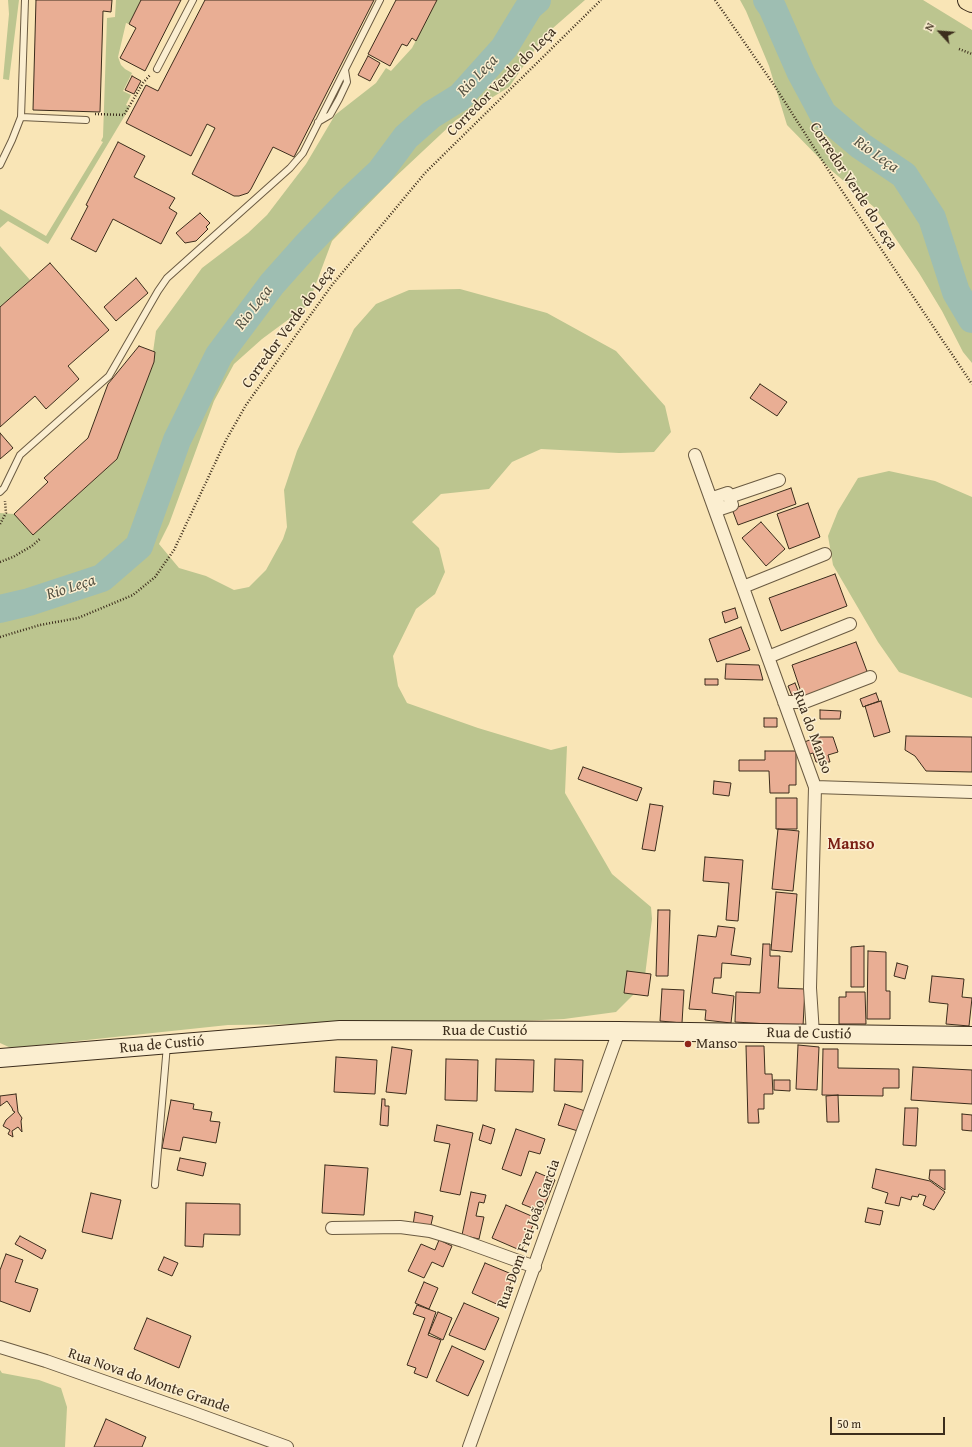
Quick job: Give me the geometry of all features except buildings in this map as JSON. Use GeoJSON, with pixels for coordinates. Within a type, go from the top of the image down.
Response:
{"type":"FeatureCollection","features":[{"type":"Feature","properties":{"kind":"main road"},"geometry":{"type":"LineString","coordinates":[[968,0],[972,2]]}},
{"type":"Feature","properties":{"kind":"main road","name":"Rua de Custió"},"geometry":{"type":"LineString","coordinates":[[0,1058],[340,1030],[619,1031],[972,1036]]}},
{"type":"Feature","properties":{"kind":"street","name":"Rua do Manso"},"geometry":{"type":"LineString","coordinates":[[695,455],[716,504],[743,587],[815,787],[810,988],[813,1034]]}},
{"type":"Feature","properties":{"kind":"street"},"geometry":{"type":"LineString","coordinates":[[716,504],[716,497],[728,493],[730,497],[779,480]]}},
{"type":"Feature","properties":{"kind":"street"},"geometry":{"type":"LineString","coordinates":[[743,587],[825,554]]}},
{"type":"Feature","properties":{"kind":"street"},"geometry":{"type":"LineString","coordinates":[[768,657],[850,624]]}},
{"type":"Feature","properties":{"kind":"street"},"geometry":{"type":"LineString","coordinates":[[784,702],[805,702],[870,677]]}},
{"type":"Feature","properties":{"kind":"street"},"geometry":{"type":"LineString","coordinates":[[815,787],[972,792]]}},
{"type":"Feature","properties":{"kind":"street","name":"Rua Dom Frei João Garcia"},"geometry":{"type":"LineString","coordinates":[[469,1447],[619,1031]]}},
{"type":"Feature","properties":{"kind":"street"},"geometry":{"type":"LineString","coordinates":[[332,1228],[400,1227],[430,1231],[463,1241],[535,1267]]}},
{"type":"Feature","properties":{"kind":"street","name":"Rua Nova do Monte Grande"},"geometry":{"type":"LineString","coordinates":[[0,1347],[46,1361],[287,1447]]}},
{"type":"Feature","properties":{"kind":"lane"},"geometry":{"type":"LineString","coordinates":[[0,165],[21,117],[25,0]]}},
{"type":"Feature","properties":{"kind":"lane"},"geometry":{"type":"LineString","coordinates":[[157,69],[193,0]]}},
{"type":"Feature","properties":{"kind":"lane"},"geometry":{"type":"LineString","coordinates":[[2,490],[20,455],[109,376],[162,284],[290,168],[302,153],[380,0]]}},
{"type":"Feature","properties":{"kind":"lane"},"geometry":{"type":"LineString","coordinates":[[21,117],[86,120]]}},
{"type":"Feature","properties":{"kind":"lane"},"geometry":{"type":"LineString","coordinates":[[155,1185],[168,1044]]}},
{"type":"Feature","properties":{"kind":"path","name":"Corredor Verde do Leça"},"geometry":{"type":"LineString","coordinates":[[0,637],[40,625],[78,618],[134,595],[155,578],[174,550],[226,440],[246,405],[332,286],[425,173],[601,0]]}},
{"type":"Feature","properties":{"kind":"path","name":"Corredor Verde do Leça"},"geometry":{"type":"LineString","coordinates":[[715,0],[774,85],[836,182],[972,384]]}},
{"type":"Feature","properties":{"kind":"path"},"geometry":{"type":"LineString","coordinates":[[959,49],[972,54]]}},
{"type":"Feature","properties":{"kind":"path"},"geometry":{"type":"LineString","coordinates":[[104,114],[124,115],[143,82],[157,69]]}},
{"type":"Feature","properties":{"kind":"path"},"geometry":{"type":"LineString","coordinates":[[0,524],[6,513],[2,490]]}},
{"type":"Feature","properties":{"kind":"path"},"geometry":{"type":"LineString","coordinates":[[0,562],[13,557],[32,546],[41,538]]}},
{"type":"Feature","properties":{"kind":"green space"},"geometry":{"type":"Polygon","coordinates":[[[8,0],[19,0],[9,80],[3,79],[9,14],[8,0]]]}},
{"type":"Feature","properties":{"kind":"green space"},"geometry":{"type":"Polygon","coordinates":[[[116,0],[141,0],[129,24],[126,23],[118,57],[121,65],[132,73],[123,91],[131,95],[126,105],[130,107],[48,244],[8,221],[0,228],[0,209],[46,236],[103,142],[101,141],[103,137],[107,18],[115,17],[116,0]]]}},
{"type":"Feature","properties":{"kind":"green space"},"geometry":{"type":"Polygon","coordinates":[[[437,0],[585,0],[545,35],[509,87],[456,120],[391,181],[332,241],[308,305],[262,339],[234,364],[214,401],[169,524],[159,544],[179,568],[206,576],[234,590],[249,587],[266,570],[283,539],[287,527],[284,490],[297,451],[354,329],[376,304],[409,290],[460,289],[547,313],[616,351],[665,406],[671,432],[654,452],[619,453],[541,449],[512,462],[489,489],[441,494],[412,522],[439,548],[445,572],[435,594],[416,609],[393,656],[398,686],[407,703],[478,728],[551,750],[567,746],[565,793],[612,874],[651,907],[652,919],[644,984],[616,1012],[564,1019],[496,1022],[228,1025],[11,1048],[0,1043],[0,513],[14,514],[33,535],[117,459],[154,362],[155,353],[153,352],[156,331],[202,268],[248,233],[267,215],[306,164],[335,115],[376,83],[386,68],[391,71],[412,48],[437,0]]]}},
{"type":"Feature","properties":{"kind":"green space"},"geometry":{"type":"Polygon","coordinates":[[[740,0],[923,0],[972,30],[972,363],[963,352],[942,311],[919,273],[875,208],[831,170],[787,125],[769,66],[740,0]]]}},
{"type":"Feature","properties":{"kind":"green space"},"geometry":{"type":"Polygon","coordinates":[[[0,246],[30,280],[0,307],[0,246]]]}},
{"type":"Feature","properties":{"kind":"green space"},"geometry":{"type":"Polygon","coordinates":[[[889,471],[935,481],[972,497],[972,698],[899,672],[878,642],[833,565],[828,536],[838,511],[858,478],[889,471]]]}},
{"type":"Feature","properties":{"kind":"green space"},"geometry":{"type":"Polygon","coordinates":[[[0,1370],[2,1373],[39,1380],[61,1388],[67,1407],[65,1447],[0,1447],[0,1370]]]}},
{"type":"Feature","properties":{"kind":"waterway","name":"Rio Leça"},"geometry":{"type":"LineString","coordinates":[[0,609],[29,602],[102,578],[139,546],[177,440],[219,355],[272,284],[305,247],[349,201],[380,172],[406,137],[431,115],[460,97],[504,48],[529,7],[537,0]]}},
{"type":"Feature","properties":{"kind":"waterway","name":"Rio Leça"},"geometry":{"type":"LineString","coordinates":[[767,0],[772,7],[801,73],[823,114],[861,146],[904,175],[932,218],[956,292],[972,319]]}},
{"type":"Feature","properties":{"kind":"place","name":"Manso"},"geometry":{"type":"Point","coordinates":[688,1044]}},
{"type":"Feature","properties":{"kind":"district","name":"Manso"},"geometry":{"type":"Point","coordinates":[851,845]}}]}
